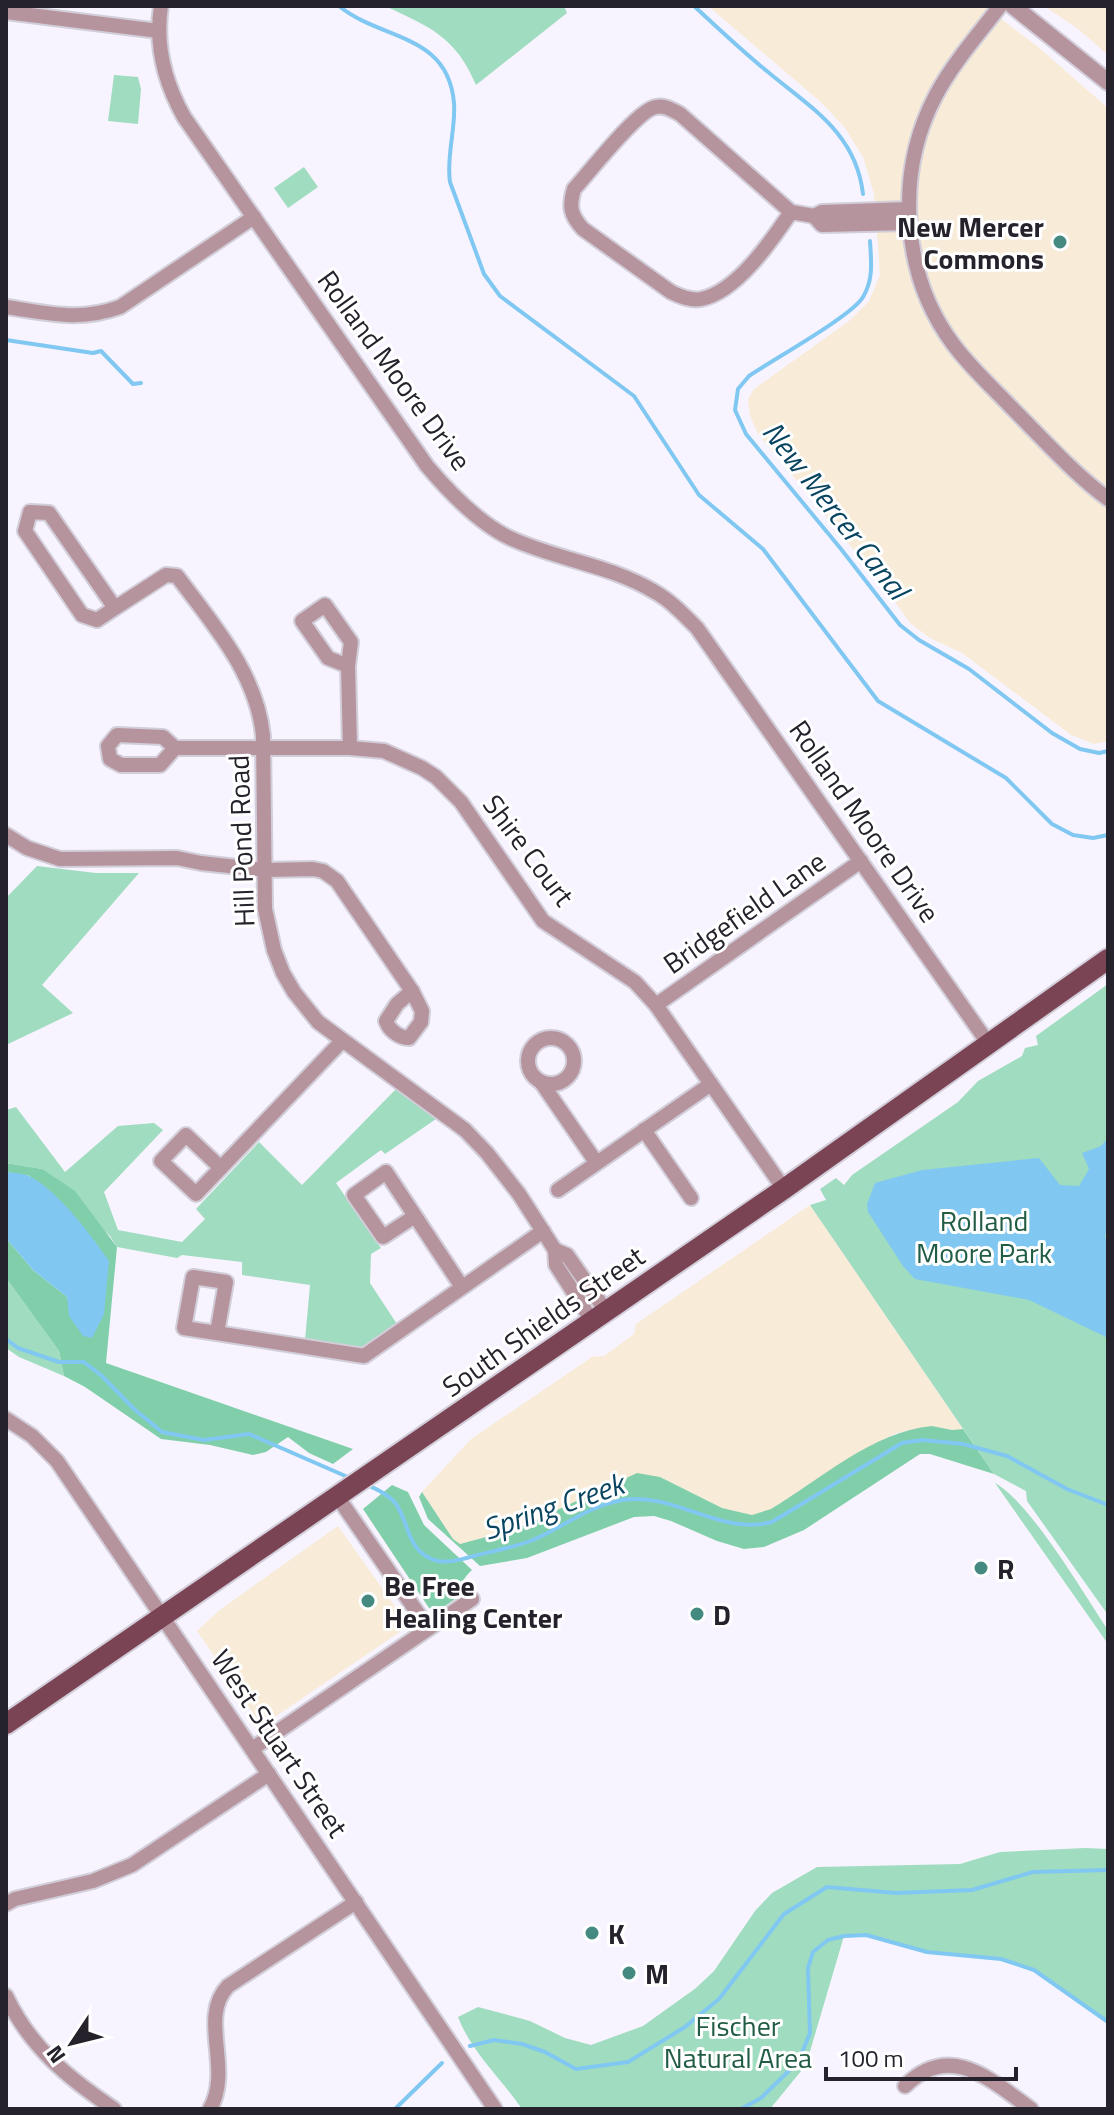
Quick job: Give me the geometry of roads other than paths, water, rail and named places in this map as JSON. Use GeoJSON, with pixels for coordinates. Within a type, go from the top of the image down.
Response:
{"type":"FeatureCollection","features":[{"type":"Feature","properties":{"kind":"main road","name":"South Shields Street"},"geometry":{"type":"LineString","coordinates":[[6,1724],[784,1189],[1108,959]]}},
{"type":"Feature","properties":{"kind":"street","name":"Rolland Moore Drive"},"geometry":{"type":"LineString","coordinates":[[161,6],[159,31],[163,66],[176,103],[427,466],[469,509],[508,537],[621,576],[654,591],[697,628],[988,1043]]}},
{"type":"Feature","properties":{"kind":"street"},"geometry":{"type":"LineString","coordinates":[[1000,6],[947,76],[923,122],[911,169],[910,216],[918,274],[930,305],[951,343],[1032,428],[1108,499]]}},
{"type":"Feature","properties":{"kind":"street"},"geometry":{"type":"LineString","coordinates":[[1013,6],[1108,82]]}},
{"type":"Feature","properties":{"kind":"street"},"geometry":{"type":"LineString","coordinates":[[6,12],[159,31]]}},
{"type":"Feature","properties":{"kind":"street"},"geometry":{"type":"LineString","coordinates":[[791,212],[761,255],[731,282],[700,299],[671,292],[583,229],[573,218],[570,204],[574,189],[639,116],[656,106],[680,114],[791,212],[814,216],[822,212],[910,216]]}},
{"type":"Feature","properties":{"kind":"street"},"geometry":{"type":"LineString","coordinates":[[6,307],[78,317],[97,315],[120,307],[254,217]]}},
{"type":"Feature","properties":{"kind":"street"},"geometry":{"type":"LineString","coordinates":[[30,512],[49,513],[115,608],[97,620],[82,615],[25,531],[30,512]]}},
{"type":"Feature","properties":{"kind":"street","name":"Hill Pond Road"},"geometry":{"type":"LineString","coordinates":[[115,608],[166,575],[177,576],[244,671],[260,712],[268,928],[283,973],[309,1012],[342,1041],[465,1130],[505,1176],[555,1250],[567,1255],[599,1316]]}},
{"type":"Feature","properties":{"kind":"street"},"geometry":{"type":"LineString","coordinates":[[348,666],[350,748]]}},
{"type":"Feature","properties":{"kind":"street","name":"Shire Court"},"geometry":{"type":"LineString","coordinates":[[175,748],[350,748],[384,751],[436,777],[461,802],[543,921],[635,982],[656,1005],[784,1189]]}},
{"type":"Feature","properties":{"kind":"street"},"geometry":{"type":"LineString","coordinates":[[6,835],[27,848],[60,859],[177,858],[265,870],[323,871],[337,881],[412,991]]}},
{"type":"Feature","properties":{"kind":"street","name":"Bridgefield Lane"},"geometry":{"type":"LineString","coordinates":[[656,1005],[861,861]]}},
{"type":"Feature","properties":{"kind":"street"},"geometry":{"type":"LineString","coordinates":[[221,1168],[342,1041]]}},
{"type":"Feature","properties":{"kind":"street"},"geometry":{"type":"LineString","coordinates":[[541,1082],[596,1162]]}},
{"type":"Feature","properties":{"kind":"street"},"geometry":{"type":"LineString","coordinates":[[558,1190],[711,1084]]}},
{"type":"Feature","properties":{"kind":"street"},"geometry":{"type":"LineString","coordinates":[[644,1130],[691,1198]]}},
{"type":"Feature","properties":{"kind":"street"},"geometry":{"type":"LineString","coordinates":[[415,1216],[383,1237],[354,1195],[386,1172],[462,1287]]}},
{"type":"Feature","properties":{"kind":"street"},"geometry":{"type":"LineString","coordinates":[[217,1333],[364,1356],[543,1231]]}},
{"type":"Feature","properties":{"kind":"street","name":"West Stuart Street"},"geometry":{"type":"LineString","coordinates":[[6,1419],[32,1436],[57,1461],[495,2109]]}},
{"type":"Feature","properties":{"kind":"street"},"geometry":{"type":"LineString","coordinates":[[343,1492],[428,1628]]}},
{"type":"Feature","properties":{"kind":"street"},"geometry":{"type":"LineString","coordinates":[[252,1749],[472,1599]]}},
{"type":"Feature","properties":{"kind":"street"},"geometry":{"type":"LineString","coordinates":[[6,1904],[15,1899],[93,1881],[132,1865],[269,1774]]}},
{"type":"Feature","properties":{"kind":"street"},"geometry":{"type":"LineString","coordinates":[[210,2109],[219,2090],[220,2079],[215,2015],[220,1995],[228,1986],[356,1902]]}},
{"type":"Feature","properties":{"kind":"street"},"geometry":{"type":"LineString","coordinates":[[6,1996],[27,2032],[60,2070],[114,2109]]}},
{"type":"Feature","properties":{"kind":"street"},"geometry":{"type":"LineString","coordinates":[[905,2086],[921,2070],[962,2067],[985,2076],[1031,2109]]}},
{"type":"Feature","properties":{"kind":"water"},"geometry":{"type":"Polygon","coordinates":[[[1108,1138],[1108,1220],[1105,1236],[1108,1246],[1108,1338],[1029,1300],[915,1279],[868,1212],[867,1204],[875,1183],[922,1170],[1039,1158],[1060,1185],[1079,1186],[1089,1169],[1082,1153],[1101,1146],[1108,1138]]]}},
{"type":"Feature","properties":{"kind":"water"},"geometry":{"type":"Polygon","coordinates":[[[6,1172],[28,1176],[53,1193],[109,1261],[104,1314],[92,1338],[83,1336],[69,1316],[67,1297],[33,1270],[6,1238],[6,1172]]]}},
{"type":"Feature","properties":{"kind":"waterway"},"geometry":{"type":"LineString","coordinates":[[339,6],[374,26],[410,41],[440,63],[449,80],[454,103],[450,182],[484,274],[500,296],[634,396],[699,495],[763,549],[878,701],[1006,778],[1052,824],[1073,835],[1093,838],[1108,835]]}},
{"type":"Feature","properties":{"kind":"waterway","name":"New Mercer Canal"},"geometry":{"type":"LineString","coordinates":[[694,6],[829,124],[851,154],[863,194]]}},
{"type":"Feature","properties":{"kind":"waterway","name":"New Mercer Canal"},"geometry":{"type":"LineString","coordinates":[[870,241],[869,283],[856,305],[749,376],[738,389],[735,410],[746,434],[900,625],[919,640],[969,669],[1052,733],[1080,749],[1099,753],[1108,751]]}},
{"type":"Feature","properties":{"kind":"waterway"},"geometry":{"type":"LineString","coordinates":[[6,340],[93,353],[101,351],[133,384],[141,383]]}},
{"type":"Feature","properties":{"kind":"waterway","name":"Spring Creek"},"geometry":{"type":"LineString","coordinates":[[6,1339],[18,1348],[59,1362],[84,1362],[162,1432],[204,1440],[249,1434],[350,1478]]}},
{"type":"Feature","properties":{"kind":"waterway","name":"Spring Creek"},"geometry":{"type":"LineString","coordinates":[[365,1484],[396,1504],[420,1552],[438,1561],[452,1561],[526,1542],[588,1511],[623,1500],[661,1502],[734,1523],[753,1525],[772,1522],[902,1443],[922,1440],[963,1444],[1007,1456],[1067,1489],[1108,1505]]}},
{"type":"Feature","properties":{"kind":"waterway"},"geometry":{"type":"LineString","coordinates":[[470,2046],[494,2040],[522,2044],[545,2052],[576,2069],[628,2062],[685,2027],[719,1999],[784,1914],[827,1887],[896,1893],[972,1890],[1033,1872],[1108,1870]]}},
{"type":"Feature","properties":{"kind":"waterway","name":"New Mercer Canal"},"geometry":{"type":"LineString","coordinates":[[741,2109],[761,2098],[798,2062],[810,2033],[808,1968],[813,1952],[828,1940],[844,1936],[866,1935],[927,1952],[1001,1959],[1034,1970],[1108,2022]]}},
{"type":"Feature","properties":{"kind":"waterway"},"geometry":{"type":"LineString","coordinates":[[395,2109],[442,2063]]}},
{"type":"Feature","properties":{"kind":"place","name":"New Mercer Commons"},"geometry":{"type":"Point","coordinates":[1060,242]}},
{"type":"Feature","properties":{"kind":"place","name":"R"},"geometry":{"type":"Point","coordinates":[981,1568]}},
{"type":"Feature","properties":{"kind":"place","name":"Be Free Healing Center"},"geometry":{"type":"Point","coordinates":[368,1601]}},
{"type":"Feature","properties":{"kind":"place","name":"D"},"geometry":{"type":"Point","coordinates":[697,1614]}},
{"type":"Feature","properties":{"kind":"place","name":"K"},"geometry":{"type":"Point","coordinates":[592,1933]}},
{"type":"Feature","properties":{"kind":"place","name":"M"},"geometry":{"type":"Point","coordinates":[629,1973]}},
{"type":"Feature","properties":{"kind":"park label","name":"Rolland Moore Park"},"geometry":{"type":"Point","coordinates":[984,1236]}},
{"type":"Feature","properties":{"kind":"park label","name":"Fischer Natural Area"},"geometry":{"type":"Point","coordinates":[738,2041]}}]}
